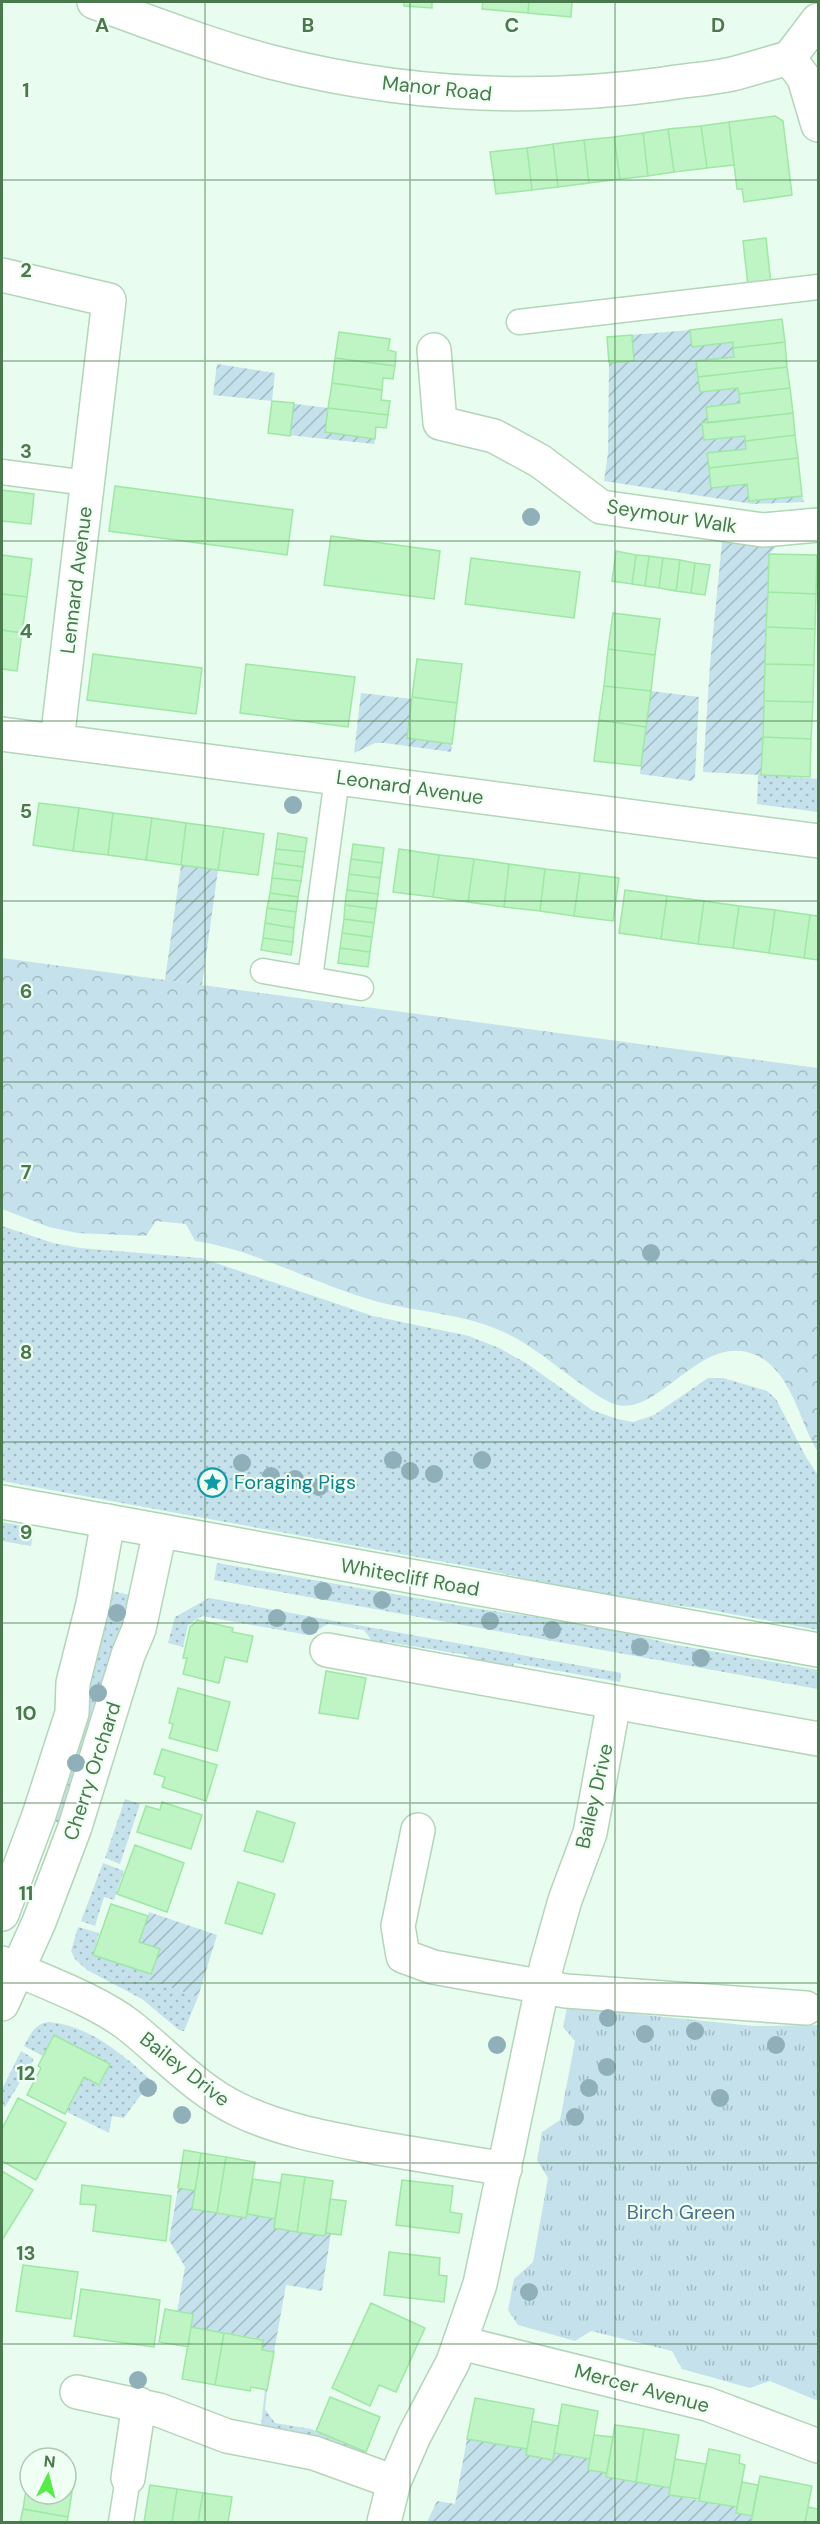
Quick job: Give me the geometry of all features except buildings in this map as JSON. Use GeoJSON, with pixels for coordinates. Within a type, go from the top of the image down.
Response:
{"type":"FeatureCollection","features":[{"type":"Feature","properties":{"kind":"street","name":"Manor Road"},"geometry":{"type":"LineString","coordinates":[[94,2],[270,62],[348,78],[471,94],[532,95],[634,88],[730,74],[789,58]]}},
{"type":"Feature","properties":{"kind":"street"},"geometry":{"type":"LineString","coordinates":[[819,20],[789,58],[804,78],[819,125]]}},
{"type":"Feature","properties":{"kind":"street","name":"Lennard Avenue"},"geometry":{"type":"LineString","coordinates":[[2,275],[109,300],[57,741]]}},
{"type":"Feature","properties":{"kind":"street","name":"Seymour Walk"},"geometry":{"type":"LineString","coordinates":[[434,350],[440,423],[494,436],[540,460],[601,507],[718,526],[763,530],[819,525]]}},
{"type":"Feature","properties":{"kind":"street","name":"Leonard Avenue"},"geometry":{"type":"LineString","coordinates":[[2,734],[819,841]]}},
{"type":"Feature","properties":{"kind":"street","name":"Whitecliff Road"},"geometry":{"type":"LineString","coordinates":[[2,1502],[819,1650]]}},
{"type":"Feature","properties":{"kind":"street","name":"Cherry Orchard"},"geometry":{"type":"LineString","coordinates":[[2,1914],[39,1815],[73,1708],[73,1683],[93,1604],[108,1521]]}},
{"type":"Feature","properties":{"kind":"street","name":"Cherry Orchard"},"geometry":{"type":"LineString","coordinates":[[2,2004],[9,1966],[39,1922],[83,1803],[128,1655],[136,1636],[160,1531]]}},
{"type":"Feature","properties":{"kind":"street"},"geometry":{"type":"LineString","coordinates":[[327,1650],[819,1739]]}},
{"type":"Feature","properties":{"kind":"street","name":"Bailey Drive"},"geometry":{"type":"LineString","coordinates":[[384,2523],[394,2482],[405,2454],[461,2343],[480,2284],[542,1987],[559,1919],[590,1833],[614,1702]]}},
{"type":"Feature","properties":{"kind":"street"},"geometry":{"type":"LineString","coordinates":[[418,1830],[398,1926],[403,1956],[433,1966],[566,1991],[806,2008]]}},
{"type":"Feature","properties":{"kind":"street","name":"Bailey Drive"},"geometry":{"type":"LineString","coordinates":[[9,1966],[108,2012],[132,2027],[175,2066],[209,2092],[227,2104],[261,2119],[347,2142],[505,2169]]}},
{"type":"Feature","properties":{"kind":"street","name":"Mercer Avenue"},"geometry":{"type":"LineString","coordinates":[[461,2343],[707,2404],[819,2446]]}},
{"type":"Feature","properties":{"kind":"street"},"geometry":{"type":"LineString","coordinates":[[74,2391],[139,2404],[178,2416],[227,2436],[314,2453],[394,2482]]}},
{"type":"Feature","properties":{"kind":"street"},"geometry":{"type":"LineString","coordinates":[[128,2478],[139,2404]]}},
{"type":"Feature","properties":{"kind":"lane"},"geometry":{"type":"LineString","coordinates":[[519,322],[819,287]]}},
{"type":"Feature","properties":{"kind":"lane"},"geometry":{"type":"LineString","coordinates":[[2,472],[87,483]]}},
{"type":"Feature","properties":{"kind":"lane"},"geometry":{"type":"LineString","coordinates":[[310,978],[337,778]]}},
{"type":"Feature","properties":{"kind":"lane"},"geometry":{"type":"LineString","coordinates":[[263,971],[361,988]]}},
{"type":"Feature","properties":{"kind":"lane"},"geometry":{"type":"LineString","coordinates":[[121,2523],[128,2478]]}},
{"type":"Feature","properties":{"kind":"green space"},"geometry":{"type":"Polygon","coordinates":[[[690,330],[693,347],[733,342],[734,357],[696,361],[700,392],[738,388],[740,403],[706,407],[708,423],[702,424],[704,440],[745,436],[746,449],[707,453],[711,488],[747,484],[749,501],[802,496],[804,502],[753,504],[604,481],[608,453],[607,337],[690,330]]]}},
{"type":"Feature","properties":{"kind":"green space"},"geometry":{"type":"Polygon","coordinates":[[[217,364],[275,373],[272,401],[213,395],[217,364]]]}},
{"type":"Feature","properties":{"kind":"green space"},"geometry":{"type":"Polygon","coordinates":[[[272,401],[328,408],[325,432],[375,439],[374,444],[268,433],[272,401]]]}},
{"type":"Feature","properties":{"kind":"green space"},"geometry":{"type":"Polygon","coordinates":[[[722,542],[760,547],[777,546],[769,554],[761,775],[703,772],[710,664],[722,542]]]}},
{"type":"Feature","properties":{"kind":"green space"},"geometry":{"type":"Polygon","coordinates":[[[651,691],[699,697],[695,777],[692,781],[640,774],[651,691]]]}},
{"type":"Feature","properties":{"kind":"green space"},"geometry":{"type":"Polygon","coordinates":[[[361,693],[412,699],[407,737],[452,744],[451,752],[375,743],[354,753],[361,693]]]}},
{"type":"Feature","properties":{"kind":"green space"},"geometry":{"type":"Polygon","coordinates":[[[758,774],[818,779],[818,812],[757,804],[758,774]]]}},
{"type":"Feature","properties":{"kind":"green space"},"geometry":{"type":"Polygon","coordinates":[[[181,865],[218,870],[202,985],[165,980],[181,865]]]}},
{"type":"Feature","properties":{"kind":"green space"},"geometry":{"type":"Polygon","coordinates":[[[2,958],[818,1068],[818,1452],[786,1385],[768,1363],[756,1355],[736,1351],[717,1354],[699,1363],[650,1398],[633,1405],[617,1405],[597,1395],[530,1347],[499,1330],[453,1316],[375,1301],[263,1259],[218,1245],[195,1241],[186,1224],[156,1221],[146,1236],[77,1233],[49,1227],[2,1209],[2,958]]]}},
{"type":"Feature","properties":{"kind":"green space"},"geometry":{"type":"Polygon","coordinates":[[[2,1226],[53,1243],[80,1248],[201,1258],[373,1316],[469,1336],[499,1348],[526,1363],[592,1410],[617,1419],[633,1422],[654,1415],[708,1378],[723,1378],[767,1391],[776,1399],[818,1475],[818,1630],[705,1609],[610,1597],[477,1568],[2,1481],[2,1226]]]}},
{"type":"Feature","properties":{"kind":"green space"},"geometry":{"type":"Polygon","coordinates":[[[2,1522],[34,1528],[31,1546],[2,1541],[2,1522]]]}},
{"type":"Feature","properties":{"kind":"green space"},"geometry":{"type":"Polygon","coordinates":[[[217,1563],[473,1608],[604,1627],[671,1644],[818,1670],[818,1689],[214,1580],[217,1563]]]}},
{"type":"Feature","properties":{"kind":"green space"},"geometry":{"type":"Polygon","coordinates":[[[112,1591],[130,1595],[65,1825],[48,1819],[85,1703],[112,1591]]]}},
{"type":"Feature","properties":{"kind":"green space"},"geometry":{"type":"Polygon","coordinates":[[[209,1598],[621,1673],[620,1682],[514,1663],[512,1670],[475,1662],[466,1655],[387,1642],[381,1646],[375,1645],[364,1630],[328,1624],[308,1635],[202,1616],[188,1625],[183,1647],[168,1643],[175,1617],[209,1598]]]}},
{"type":"Feature","properties":{"kind":"green space"},"geometry":{"type":"Polygon","coordinates":[[[125,1799],[140,1804],[120,1864],[105,1858],[125,1799]]]}},
{"type":"Feature","properties":{"kind":"green space"},"geometry":{"type":"Polygon","coordinates":[[[103,1863],[124,1871],[114,1900],[104,1897],[95,1926],[81,1921],[103,1863]]]}},
{"type":"Feature","properties":{"kind":"green space"},"geometry":{"type":"Polygon","coordinates":[[[149,1912],[217,1935],[198,1997],[149,1980],[160,1949],[139,1942],[149,1912]]]}},
{"type":"Feature","properties":{"kind":"green space"},"geometry":{"type":"Polygon","coordinates":[[[78,1927],[99,1933],[93,1955],[151,1974],[149,1980],[198,1997],[184,2031],[179,2030],[142,1999],[87,1970],[75,1959],[71,1951],[78,1927]]]}},
{"type":"Feature","properties":{"kind":"green space","name":"Birch Green"},"geometry":{"type":"Polygon","coordinates":[[[568,2002],[635,2014],[754,2026],[818,2025],[818,2401],[770,2381],[750,2388],[682,2369],[672,2351],[591,2331],[575,2341],[518,2325],[508,2310],[514,2279],[533,2262],[548,2178],[537,2160],[542,2132],[560,2120],[575,2041],[563,2027],[568,2002]]]}},
{"type":"Feature","properties":{"kind":"green space"},"geometry":{"type":"Polygon","coordinates":[[[49,2022],[79,2029],[93,2036],[119,2053],[154,2083],[148,2095],[143,2092],[124,2118],[112,2116],[109,2133],[67,2112],[84,2077],[100,2085],[110,2064],[54,2035],[43,2056],[24,2046],[37,2027],[49,2022]]]}},
{"type":"Feature","properties":{"kind":"green space"},"geometry":{"type":"Polygon","coordinates":[[[21,2051],[34,2059],[5,2107],[2,2105],[2,2089],[21,2051]]]}},
{"type":"Feature","properties":{"kind":"green space"},"geometry":{"type":"Polygon","coordinates":[[[178,2188],[195,2191],[192,2209],[246,2218],[247,2214],[275,2219],[274,2228],[325,2236],[326,2233],[331,2233],[322,2291],[286,2285],[274,2352],[262,2350],[263,2339],[191,2327],[177,2312],[185,2267],[169,2240],[178,2188]]]}},
{"type":"Feature","properties":{"kind":"green space"},"geometry":{"type":"Polygon","coordinates":[[[265,2389],[267,2390],[265,2409],[275,2423],[311,2429],[366,2452],[364,2458],[261,2427],[265,2389]]]}},
{"type":"Feature","properties":{"kind":"green space"},"geometry":{"type":"Polygon","coordinates":[[[467,2439],[527,2449],[526,2455],[554,2453],[590,2459],[588,2470],[607,2473],[606,2477],[670,2488],[669,2495],[737,2507],[737,2513],[752,2516],[751,2522],[427,2522],[437,2501],[455,2504],[467,2439]]]}},
{"type":"Feature","properties":{"kind":"place","name":"Foraging Pigs"},"geometry":{"type":"Point","coordinates":[213,1482]}}]}
